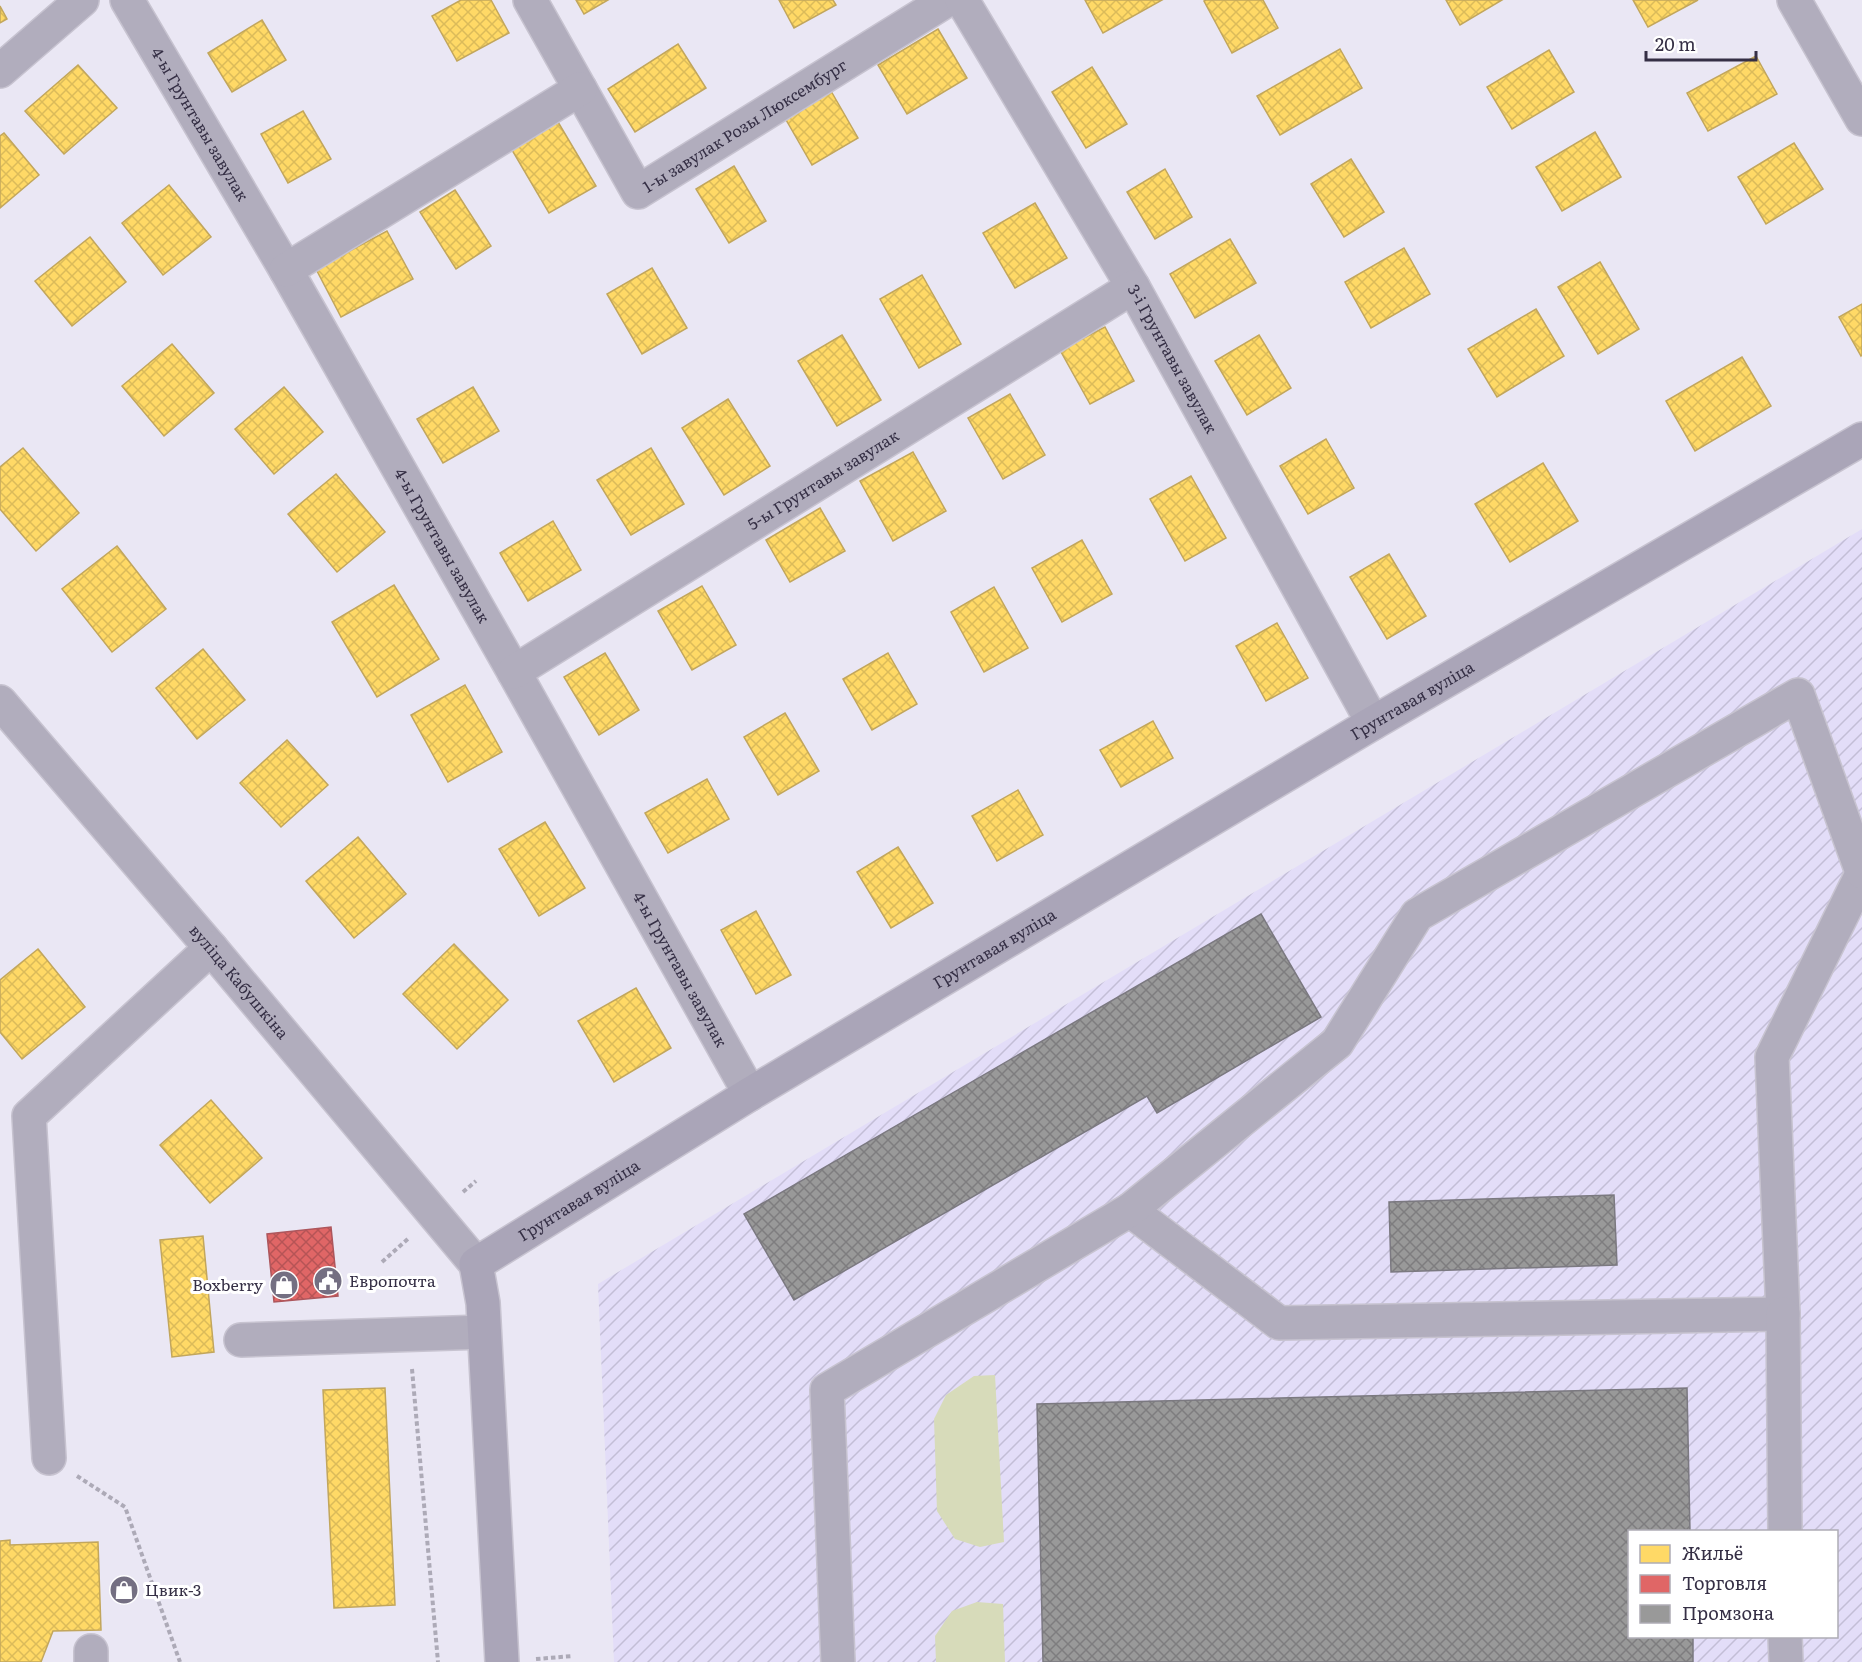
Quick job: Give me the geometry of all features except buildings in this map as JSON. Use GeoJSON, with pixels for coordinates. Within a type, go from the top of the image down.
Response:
{"type":"FeatureCollection","features":[{"type":"Feature","properties":{"kind":"main road","name":"Грунтавая вуліца"},"geometry":{"type":"LineString","coordinates":[[476,1264],[750,1094],[1372,723],[1862,439]]}},
{"type":"Feature","properties":{"kind":"main road"},"geometry":{"type":"LineString","coordinates":[[476,1264],[483,1304],[502,1662]]}},
{"type":"Feature","properties":{"kind":"street"},"geometry":{"type":"LineString","coordinates":[[0,71],[82,0]]}},
{"type":"Feature","properties":{"kind":"street","name":"4-ы Грунтавы завулак"},"geometry":{"type":"LineString","coordinates":[[127,0],[286,270],[750,1094]]}},
{"type":"Feature","properties":{"kind":"street","name":"1-ы завулак Розы Люксембург"},"geometry":{"type":"LineString","coordinates":[[531,0],[638,192],[947,0]]}},
{"type":"Feature","properties":{"kind":"street","name":"3-і Грунтавы завулак"},"geometry":{"type":"LineString","coordinates":[[962,0],[1132,287],[1372,723]]}},
{"type":"Feature","properties":{"kind":"street"},"geometry":{"type":"LineString","coordinates":[[1794,0],[1862,120]]}},
{"type":"Feature","properties":{"kind":"street"},"geometry":{"type":"LineString","coordinates":[[286,270],[580,88]]}},
{"type":"Feature","properties":{"kind":"street","name":"5-ы Грунтавы завулак"},"geometry":{"type":"LineString","coordinates":[[514,672],[1132,287]]}},
{"type":"Feature","properties":{"kind":"street"},"geometry":{"type":"LineString","coordinates":[[838,1662],[827,1390],[1130,1210],[1337,1043],[1417,915],[1798,695],[1862,873],[1772,1057],[1783,1314],[1785,1530]]}},
{"type":"Feature","properties":{"kind":"street","name":"вуліца Кабушкіна"},"geometry":{"type":"LineString","coordinates":[[0,702],[211,948],[476,1264]]}},
{"type":"Feature","properties":{"kind":"street"},"geometry":{"type":"LineString","coordinates":[[50,1458],[29,1116],[211,948]]}},
{"type":"Feature","properties":{"kind":"street"},"geometry":{"type":"LineString","coordinates":[[1130,1210],[1279,1323],[1783,1314]]}},
{"type":"Feature","properties":{"kind":"street"},"geometry":{"type":"LineString","coordinates":[[241,1340],[484,1332]]}},
{"type":"Feature","properties":{"kind":"street"},"geometry":{"type":"LineString","coordinates":[[1785,1638],[1786,1662]]}},
{"type":"Feature","properties":{"kind":"path"},"geometry":{"type":"LineString","coordinates":[[409,1334],[438,1662]]}},
{"type":"Feature","properties":{"kind":"path"},"geometry":{"type":"LineString","coordinates":[[50,1458],[125,1507],[180,1662]]}},
{"type":"Feature","properties":{"kind":"shaded area"},"geometry":{"type":"Polygon","coordinates":[[[1862,529],[1862,1662],[614,1662],[598,1284],[1862,529]]]}},
{"type":"Feature","properties":{"kind":"green space"},"geometry":{"type":"Polygon","coordinates":[[[995,1375],[1004,1542],[980,1547],[955,1539],[937,1511],[934,1419],[946,1395],[974,1376],[995,1375]]]}},
{"type":"Feature","properties":{"kind":"green space"},"geometry":{"type":"Polygon","coordinates":[[[977,1602],[1003,1604],[1005,1662],[936,1662],[935,1636],[952,1611],[977,1602]]]}},
{"type":"Feature","properties":{"kind":"place","name":"Европочта"},"geometry":{"type":"Point","coordinates":[328,1281]}},
{"type":"Feature","properties":{"kind":"place","name":"Boxberry"},"geometry":{"type":"Point","coordinates":[284,1285]}},
{"type":"Feature","properties":{"kind":"place","name":"Цвик-3"},"geometry":{"type":"Point","coordinates":[124,1590]}}]}
